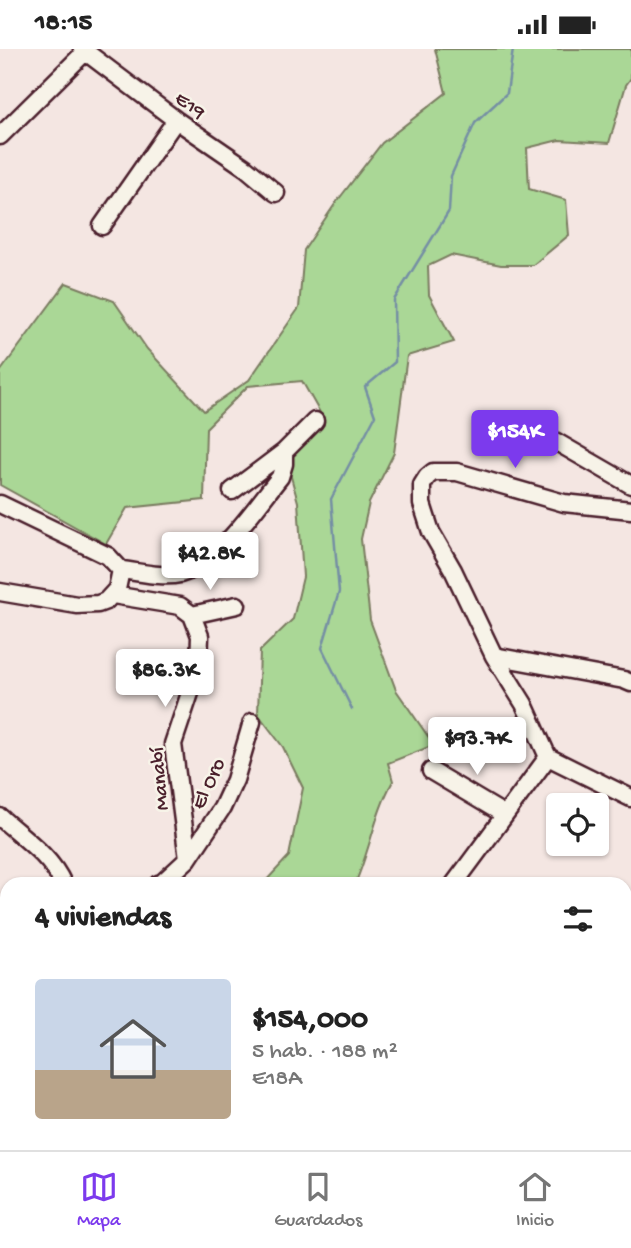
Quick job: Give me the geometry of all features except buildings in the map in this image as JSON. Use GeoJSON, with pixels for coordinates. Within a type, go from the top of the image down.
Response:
{"type":"FeatureCollection","features":[{"type":"Feature","properties":{"kind":"street","name":"E19"},"geometry":{"type":"LineString","coordinates":[[84,51],[246,168],[276,193]]}},
{"type":"Feature","properties":{"kind":"street"},"geometry":{"type":"LineString","coordinates":[[0,136],[84,51]]}},
{"type":"Feature","properties":{"kind":"street"},"geometry":{"type":"LineString","coordinates":[[102,226],[176,120]]}},
{"type":"Feature","properties":{"kind":"street"},"geometry":{"type":"LineString","coordinates":[[232,491],[284,452],[316,421]]}},
{"type":"Feature","properties":{"kind":"street"},"geometry":{"type":"LineString","coordinates":[[541,433],[631,485]]}},
{"type":"Feature","properties":{"kind":"street"},"geometry":{"type":"LineString","coordinates":[[0,504],[108,556],[121,570],[180,574],[206,562],[228,540],[280,477],[284,452]]}},
{"type":"Feature","properties":{"kind":"street"},"geometry":{"type":"LineString","coordinates":[[631,510],[564,503],[457,472],[433,472],[422,485],[422,504],[431,532],[453,570],[494,656],[524,703],[548,757],[631,798]]}},
{"type":"Feature","properties":{"kind":"street"},"geometry":{"type":"LineString","coordinates":[[0,592],[88,606],[106,601],[113,595],[121,570]]}},
{"type":"Feature","properties":{"kind":"street"},"geometry":{"type":"LineString","coordinates":[[113,595],[180,606],[192,615],[237,605]]}},
{"type":"Feature","properties":{"kind":"street","name":"Manabí"},"geometry":{"type":"LineString","coordinates":[[188,859],[173,744],[199,666],[200,636],[192,615]]}},
{"type":"Feature","properties":{"kind":"street"},"geometry":{"type":"LineString","coordinates":[[494,656],[631,683]]}},
{"type":"Feature","properties":{"kind":"street","name":"El Oro"},"geometry":{"type":"LineString","coordinates":[[168,877],[188,859],[222,809],[236,780],[252,722]]}},
{"type":"Feature","properties":{"kind":"street"},"geometry":{"type":"LineString","coordinates":[[458,877],[548,757]]}},
{"type":"Feature","properties":{"kind":"street"},"geometry":{"type":"LineString","coordinates":[[430,772],[505,815]]}},
{"type":"Feature","properties":{"kind":"street"},"geometry":{"type":"LineString","coordinates":[[0,817],[49,862],[60,877]]}},
{"type":"Feature","properties":{"kind":"green space"},"geometry":{"type":"Polygon","coordinates":[[[435,49],[631,49],[631,78],[626,85],[609,143],[559,140],[527,148],[529,189],[566,200],[569,235],[533,265],[501,265],[451,255],[428,266],[429,295],[454,342],[407,356],[394,453],[369,503],[361,539],[370,620],[396,690],[434,745],[388,763],[393,781],[358,877],[270,877],[289,856],[303,788],[283,747],[258,714],[260,651],[293,619],[303,577],[298,502],[288,466],[293,448],[308,438],[323,418],[302,381],[248,386],[206,428],[204,500],[127,508],[106,544],[0,485],[0,372],[66,283],[114,301],[147,349],[204,411],[249,380],[299,308],[304,250],[335,204],[382,143],[446,93],[435,49]]]}},
{"type":"Feature","properties":{"kind":"waterway"},"geometry":{"type":"LineString","coordinates":[[352,709],[322,648],[339,592],[331,499],[375,416],[365,387],[395,362],[394,300],[449,211],[451,176],[475,123],[507,93],[513,49]]}}]}
